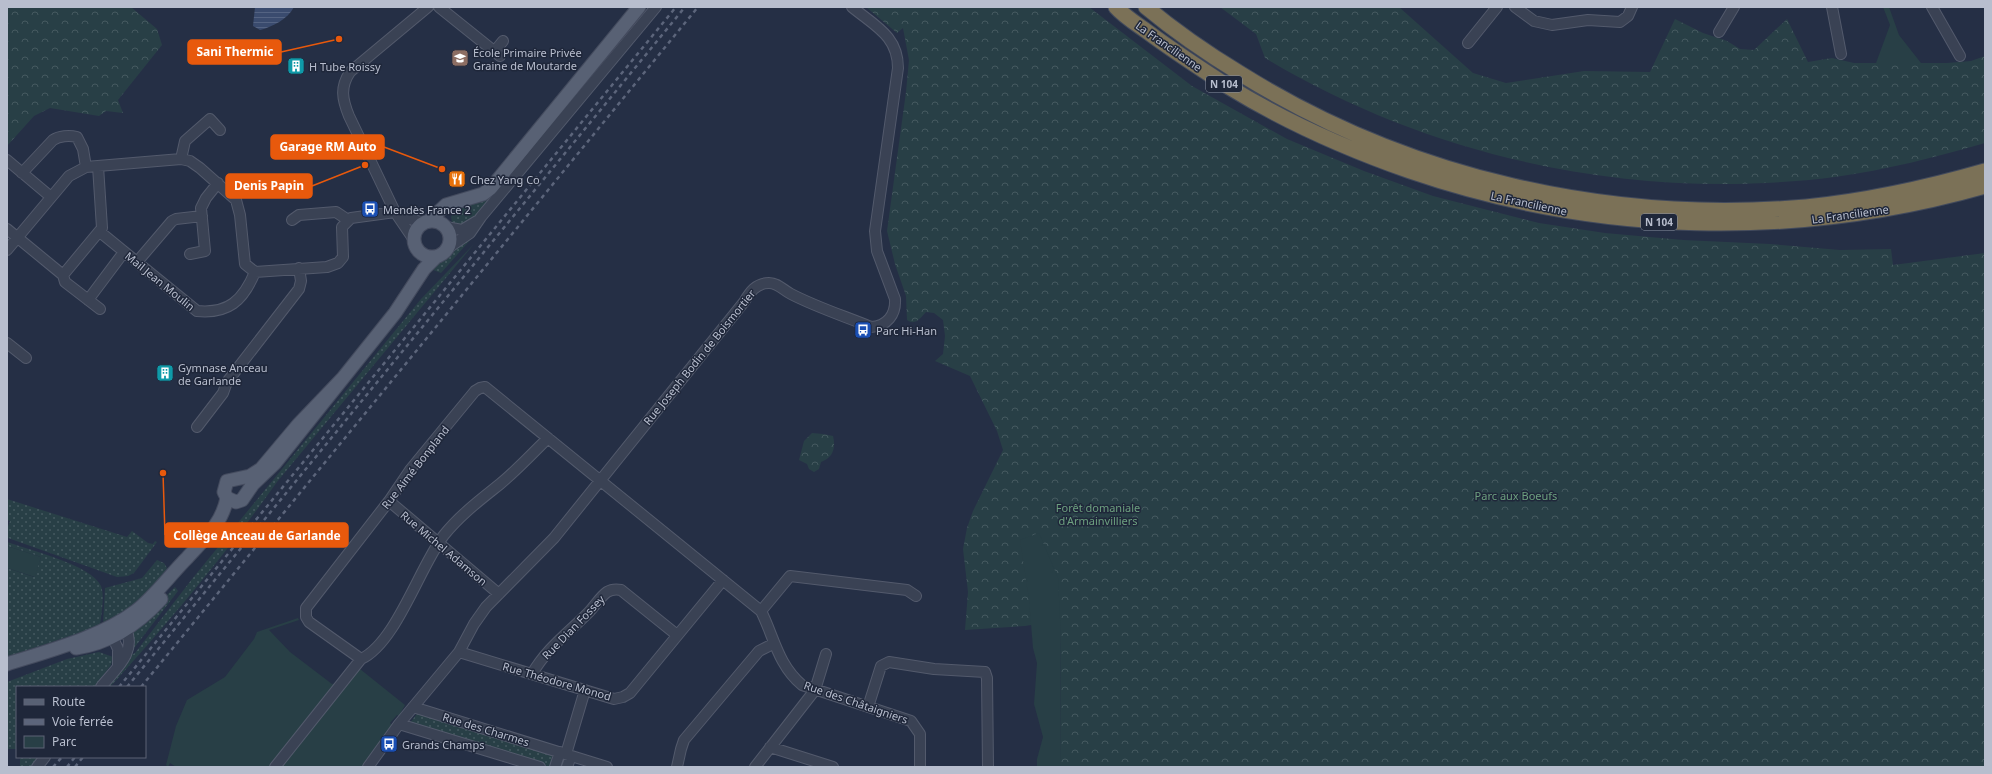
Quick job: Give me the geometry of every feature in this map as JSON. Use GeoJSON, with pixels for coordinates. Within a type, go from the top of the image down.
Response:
{"type":"FeatureCollection","features":[{"type":"Feature","properties":{"kind":"highway","name":"La Francilienne"},"geometry":{"type":"LineString","coordinates":[[1114,8],[1160,42],[1246,98],[1340,145],[1388,164],[1432,178],[1512,200],[1546,207],[1624,219],[1667,222],[1761,223],[1821,218],[1883,210],[1985,186]]}},
{"type":"Feature","properties":{"kind":"highway","name":"La Francilienne"},"geometry":{"type":"LineString","coordinates":[[1148,8],[1186,38],[1230,68],[1298,107],[1334,125],[1369,140],[1436,164],[1515,187],[1549,194],[1632,206],[1714,210],[1806,207],[1882,196],[1985,171]]}},
{"type":"Feature","properties":{"kind":"main road"},"geometry":{"type":"LineString","coordinates":[[410,288],[418,229],[446,205],[482,194],[491,188],[639,7]]}},
{"type":"Feature","properties":{"kind":"main road"},"geometry":{"type":"LineString","coordinates":[[45,652],[80,647],[113,638],[114,631],[140,612],[151,597],[212,530],[238,497],[280,457],[395,312],[424,269],[436,257],[445,252],[448,248],[450,240],[445,226],[452,207],[466,199]]}},
{"type":"Feature","properties":{"kind":"main road"},"geometry":{"type":"LineString","coordinates":[[427,222],[445,226]]}},
{"type":"Feature","properties":{"kind":"main road"},"geometry":{"type":"LineString","coordinates":[[416,245],[424,255],[436,257]]}},
{"type":"Feature","properties":{"kind":"main road"},"geometry":{"type":"LineString","coordinates":[[238,497],[224,492],[225,484],[231,479],[256,473],[261,469],[298,425],[343,378]]}},
{"type":"Feature","properties":{"kind":"main road"},"geometry":{"type":"LineString","coordinates":[[7,664],[122,626],[143,617],[175,583],[217,534],[246,485],[238,478]]}},
{"type":"Feature","properties":{"kind":"street"},"geometry":{"type":"LineString","coordinates":[[416,245],[395,212],[349,116],[343,101],[342,90],[345,79],[350,72],[428,7]]}},
{"type":"Feature","properties":{"kind":"street"},"geometry":{"type":"LineString","coordinates":[[439,7],[497,54],[503,41]]}},
{"type":"Feature","properties":{"kind":"street"},"geometry":{"type":"LineString","coordinates":[[448,248],[470,234],[482,217],[656,7]]}},
{"type":"Feature","properties":{"kind":"street","name":"Rue Joseph Bodin de Boismortier"},"geometry":{"type":"LineString","coordinates":[[368,767],[399,724],[459,652],[474,624],[499,594],[554,538],[744,302],[753,288],[771,282],[778,285],[790,294],[871,327],[879,327],[887,322],[893,315],[896,307],[895,299],[877,251],[874,231],[898,68],[898,56],[895,45],[888,36],[852,7]]}},
{"type":"Feature","properties":{"kind":"street"},"geometry":{"type":"LineString","coordinates":[[1468,43],[1497,7]]}},
{"type":"Feature","properties":{"kind":"street"},"geometry":{"type":"LineString","coordinates":[[1515,7],[1534,21],[1552,25],[1588,20],[1620,22],[1628,16],[1632,7]]}},
{"type":"Feature","properties":{"kind":"street"},"geometry":{"type":"LineString","coordinates":[[1718,32],[1734,7]]}},
{"type":"Feature","properties":{"kind":"street"},"geometry":{"type":"LineString","coordinates":[[1832,7],[1841,54]]}},
{"type":"Feature","properties":{"kind":"street"},"geometry":{"type":"LineString","coordinates":[[1932,7],[1960,56]]}},
{"type":"Feature","properties":{"kind":"street"},"geometry":{"type":"LineString","coordinates":[[181,159],[185,141],[210,119],[220,130]]}},
{"type":"Feature","properties":{"kind":"street"},"geometry":{"type":"LineString","coordinates":[[22,173],[57,137],[77,137],[83,148],[86,167]]}},
{"type":"Feature","properties":{"kind":"street"},"geometry":{"type":"LineString","coordinates":[[7,250],[69,176],[86,167],[181,159],[195,164],[236,200],[240,215],[245,264],[255,272],[326,267],[338,263],[343,252],[342,227],[348,220],[395,212],[410,219],[427,222]]}},
{"type":"Feature","properties":{"kind":"street"},"geometry":{"type":"LineString","coordinates":[[7,160],[51,197]]}},
{"type":"Feature","properties":{"kind":"street"},"geometry":{"type":"LineString","coordinates":[[63,275],[87,245],[100,232],[103,222],[98,166]]}},
{"type":"Feature","properties":{"kind":"street"},"geometry":{"type":"LineString","coordinates":[[190,254],[205,251],[202,204],[218,183]]}},
{"type":"Feature","properties":{"kind":"street"},"geometry":{"type":"LineString","coordinates":[[292,220],[299,215],[336,212],[348,220]]}},
{"type":"Feature","properties":{"kind":"street"},"geometry":{"type":"LineString","coordinates":[[137,262],[172,221],[176,219],[202,216]]}},
{"type":"Feature","properties":{"kind":"street"},"geometry":{"type":"LineString","coordinates":[[445,226],[462,230],[471,226],[482,217]]}},
{"type":"Feature","properties":{"kind":"street"},"geometry":{"type":"LineString","coordinates":[[7,229],[63,275],[65,282],[100,310]]}},
{"type":"Feature","properties":{"kind":"street","name":"Mail Jean Moulin"},"geometry":{"type":"LineString","coordinates":[[100,232],[194,309],[202,311],[222,310],[229,308],[248,286],[255,272]]}},
{"type":"Feature","properties":{"kind":"street"},"geometry":{"type":"LineString","coordinates":[[88,300],[124,252]]}},
{"type":"Feature","properties":{"kind":"street"},"geometry":{"type":"LineString","coordinates":[[197,428],[223,393],[227,382],[299,289],[299,268]]}},
{"type":"Feature","properties":{"kind":"street"},"geometry":{"type":"LineString","coordinates":[[7,343],[26,358]]}},
{"type":"Feature","properties":{"kind":"street","name":"Rue Aimé Bonpland"},"geometry":{"type":"LineString","coordinates":[[361,659],[309,622],[305,612],[306,608],[389,501],[410,470],[480,388],[485,387],[491,390],[600,482]]}},
{"type":"Feature","properties":{"kind":"street"},"geometry":{"type":"LineString","coordinates":[[276,767],[361,659],[372,653],[402,612],[411,592],[444,536],[476,502],[500,484],[548,438]]}},
{"type":"Feature","properties":{"kind":"street"},"geometry":{"type":"LineString","coordinates":[[600,482],[761,612],[790,576],[907,590],[916,596]]}},
{"type":"Feature","properties":{"kind":"street","name":"Rue Michel Adamson"},"geometry":{"type":"LineString","coordinates":[[389,501],[499,594]]}},
{"type":"Feature","properties":{"kind":"street","name":"Rue Théodore Monod"},"geometry":{"type":"LineString","coordinates":[[459,652],[614,699],[623,698],[630,693],[722,580]]}},
{"type":"Feature","properties":{"kind":"street","name":"Rue Dian Fossey"},"geometry":{"type":"LineString","coordinates":[[532,674],[541,659],[552,646],[589,612],[607,592],[615,589],[622,590],[677,635]]}},
{"type":"Feature","properties":{"kind":"street","name":"Rue des Châtaigniers"},"geometry":{"type":"LineString","coordinates":[[761,612],[782,663],[792,676],[802,685],[912,721],[920,734],[920,767]]}},
{"type":"Feature","properties":{"kind":"street"},"geometry":{"type":"LineString","coordinates":[[102,686],[127,655],[130,646],[130,638],[122,626]]}},
{"type":"Feature","properties":{"kind":"street"},"geometry":{"type":"LineString","coordinates":[[113,638],[118,649],[118,665]]}},
{"type":"Feature","properties":{"kind":"street"},"geometry":{"type":"LineString","coordinates":[[678,767],[684,740],[759,651],[773,644]]}},
{"type":"Feature","properties":{"kind":"street"},"geometry":{"type":"LineString","coordinates":[[755,767],[815,690],[826,654]]}},
{"type":"Feature","properties":{"kind":"street"},"geometry":{"type":"LineString","coordinates":[[868,707],[881,666],[884,663],[889,662],[934,668],[984,672],[987,678],[988,767]]}},
{"type":"Feature","properties":{"kind":"street"},"geometry":{"type":"LineString","coordinates":[[567,767],[566,754],[585,690]]}},
{"type":"Feature","properties":{"kind":"street","name":"Rue des Charmes"},"geometry":{"type":"LineString","coordinates":[[413,707],[607,767]]}},
{"type":"Feature","properties":{"kind":"street","name":"Rue des Charmes"},"geometry":{"type":"LineString","coordinates":[[399,724],[540,767]]}},
{"type":"Feature","properties":{"kind":"street"},"geometry":{"type":"LineString","coordinates":[[770,747],[833,767]]}},
{"type":"Feature","properties":{"kind":"street"},"geometry":{"type":"LineString","coordinates":[[555,767],[566,754]]}},
{"type":"Feature","properties":{"kind":"street"},"geometry":{"type":"LineString","coordinates":[[37,767],[44,758]]}},
{"type":"Feature","properties":{"kind":"green space"},"geometry":{"type":"Polygon","coordinates":[[[7,7],[131,7],[157,29],[162,45],[118,100],[123,113],[106,111],[99,116],[50,108],[34,116],[7,146],[7,7]]]}},
{"type":"Feature","properties":{"kind":"green space","name":"Parc aux Boeufs"},"geometry":{"type":"Polygon","coordinates":[[[866,7],[1089,7],[1192,86],[1287,139],[1364,171],[1433,196],[1539,223],[1605,233],[1683,240],[1770,244],[1840,250],[1891,249],[1893,265],[1985,253],[1985,767],[1061,767],[1060,620],[1025,626],[965,630],[968,592],[963,549],[967,528],[973,511],[1003,450],[997,431],[970,376],[935,361],[943,354],[945,336],[943,320],[934,313],[926,312],[915,322],[910,322],[907,320],[906,296],[895,264],[887,231],[909,60],[903,28],[897,33],[866,7]]]}},
{"type":"Feature","properties":{"kind":"green space"},"geometry":{"type":"Polygon","coordinates":[[[1220,7],[1399,7],[1473,73],[1506,83],[1584,71],[1650,72],[1675,19],[1703,33],[1727,41],[1740,49],[1754,50],[1787,19],[1808,62],[1832,58],[1854,63],[1947,63],[1971,61],[1985,56],[1985,143],[1873,171],[1835,177],[1761,183],[1687,183],[1613,177],[1540,165],[1468,147],[1398,123],[1330,93],[1265,58],[1256,34],[1220,7]]]}},
{"type":"Feature","properties":{"kind":"green space"},"geometry":{"type":"Polygon","coordinates":[[[1883,7],[1889,7],[1899,35],[1921,63],[1876,63],[1890,25],[1883,7]]]}},
{"type":"Feature","properties":{"kind":"green space"},"geometry":{"type":"Polygon","coordinates":[[[500,188],[474,219],[460,225],[452,222],[451,217],[454,211],[500,188]]]}},
{"type":"Feature","properties":{"kind":"green space"},"geometry":{"type":"Polygon","coordinates":[[[472,236],[472,238],[441,273],[428,268],[446,258],[455,247],[472,236]]]}},
{"type":"Feature","properties":{"kind":"green space"},"geometry":{"type":"Polygon","coordinates":[[[474,244],[277,482],[238,535],[175,613],[111,686],[105,686],[129,656],[135,653],[192,579],[421,299],[474,244]]]}},
{"type":"Feature","properties":{"kind":"green space"},"geometry":{"type":"Polygon","coordinates":[[[812,433],[833,436],[834,445],[831,455],[821,462],[819,469],[814,472],[809,469],[807,464],[799,460],[804,441],[812,433]]]}},
{"type":"Feature","properties":{"kind":"green space"},"geometry":{"type":"Polygon","coordinates":[[[7,499],[127,537],[132,531],[148,543],[153,544],[155,541],[157,542],[134,573],[128,576],[117,577],[8,538],[7,529],[10,521],[7,520],[7,499]]]}},
{"type":"Feature","properties":{"kind":"green space"},"geometry":{"type":"Polygon","coordinates":[[[1039,533],[1058,578],[1060,619],[1061,767],[1037,767],[1037,759],[1043,737],[1034,704],[1037,663],[1033,648],[1029,600],[1020,540],[1039,533]]]}},
{"type":"Feature","properties":{"kind":"green space"},"geometry":{"type":"Polygon","coordinates":[[[7,542],[59,559],[86,571],[95,578],[101,586],[103,595],[100,626],[7,657],[7,568],[34,577],[41,557],[7,546],[7,542]]]}},
{"type":"Feature","properties":{"kind":"green space"},"geometry":{"type":"Polygon","coordinates":[[[7,546],[41,557],[35,577],[7,568],[7,546]]]}},
{"type":"Feature","properties":{"kind":"green space"},"geometry":{"type":"Polygon","coordinates":[[[157,560],[164,563],[167,568],[154,586],[130,607],[103,625],[105,588],[142,578],[157,560]]]}},
{"type":"Feature","properties":{"kind":"green space"},"geometry":{"type":"Polygon","coordinates":[[[175,587],[178,591],[131,652],[132,635],[135,627],[175,587]]]}},
{"type":"Feature","properties":{"kind":"green space"},"geometry":{"type":"Polygon","coordinates":[[[298,618],[299,620],[269,630],[290,652],[332,684],[336,683],[269,767],[176,767],[170,763],[168,767],[166,765],[176,726],[187,700],[225,677],[254,639],[257,632],[298,618]]]}},
{"type":"Feature","properties":{"kind":"green space"},"geometry":{"type":"Polygon","coordinates":[[[99,652],[113,657],[111,665],[95,686],[16,686],[16,749],[7,749],[7,682],[67,659],[99,652]]]}},
{"type":"Feature","properties":{"kind":"green space"},"geometry":{"type":"Polygon","coordinates":[[[360,669],[405,705],[399,716],[397,715],[390,723],[392,725],[363,767],[280,767],[360,669]]]}},
{"type":"Feature","properties":{"kind":"green space"},"geometry":{"type":"Polygon","coordinates":[[[419,711],[554,752],[549,767],[437,730],[436,733],[410,723],[419,711]]]}},
{"type":"Feature","properties":{"kind":"green space"},"geometry":{"type":"Polygon","coordinates":[[[20,758],[37,758],[30,767],[20,767],[20,758]]]}},
{"type":"Feature","properties":{"kind":"water"},"geometry":{"type":"Polygon","coordinates":[[[255,7],[294,7],[288,15],[279,22],[260,30],[253,26],[255,7]]]}},
{"type":"Feature","properties":{"kind":"railway"},"geometry":{"type":"LineString","coordinates":[[120,686],[676,7]]}},
{"type":"Feature","properties":{"kind":"railway"},"geometry":{"type":"LineString","coordinates":[[128,686],[685,7]]}},
{"type":"Feature","properties":{"kind":"railway"},"geometry":{"type":"LineString","coordinates":[[142,686],[698,7]]}},
{"type":"Feature","properties":{"kind":"railway"},"geometry":{"type":"LineString","coordinates":[[53,767],[61,758]]}},
{"type":"Feature","properties":{"kind":"railway"},"geometry":{"type":"LineString","coordinates":[[67,767],[74,758]]}},
{"type":"Feature","properties":{"kind":"railway"},"geometry":{"type":"LineString","coordinates":[[75,767],[82,758]]}},
{"type":"Feature","properties":{"kind":"place","name":"Sani Thermic"},"geometry":{"type":"Point","coordinates":[339,39]}},
{"type":"Feature","properties":{"kind":"place","name":"École Primaire Privée Graine de Moutarde"},"geometry":{"type":"Point","coordinates":[460,58]}},
{"type":"Feature","properties":{"kind":"place","name":"H Tube Roissy"},"geometry":{"type":"Point","coordinates":[296,66]}},
{"type":"Feature","properties":{"kind":"place","name":"Denis Papin"},"geometry":{"type":"Point","coordinates":[365,165]}},
{"type":"Feature","properties":{"kind":"place","name":"Garage RM Auto"},"geometry":{"type":"Point","coordinates":[442,169]}},
{"type":"Feature","properties":{"kind":"place","name":"Chez Yang Co"},"geometry":{"type":"Point","coordinates":[457,179]}},
{"type":"Feature","properties":{"kind":"place","name":"Mendès France 2"},"geometry":{"type":"Point","coordinates":[370,209]}},
{"type":"Feature","properties":{"kind":"place","name":"Parc Hi-Han"},"geometry":{"type":"Point","coordinates":[863,330]}},
{"type":"Feature","properties":{"kind":"place","name":"Gymnase Anceau de Garlande"},"geometry":{"type":"Point","coordinates":[165,373]}},
{"type":"Feature","properties":{"kind":"place","name":"Collège Anceau de Garlande"},"geometry":{"type":"Point","coordinates":[163,473]}},
{"type":"Feature","properties":{"kind":"place","name":"Grands Champs"},"geometry":{"type":"Point","coordinates":[389,744]}},
{"type":"Feature","properties":{"kind":"park label","name":"Forêt domaniale d'Armainvilliers"},"geometry":{"type":"Point","coordinates":[1098,513]}}]}
